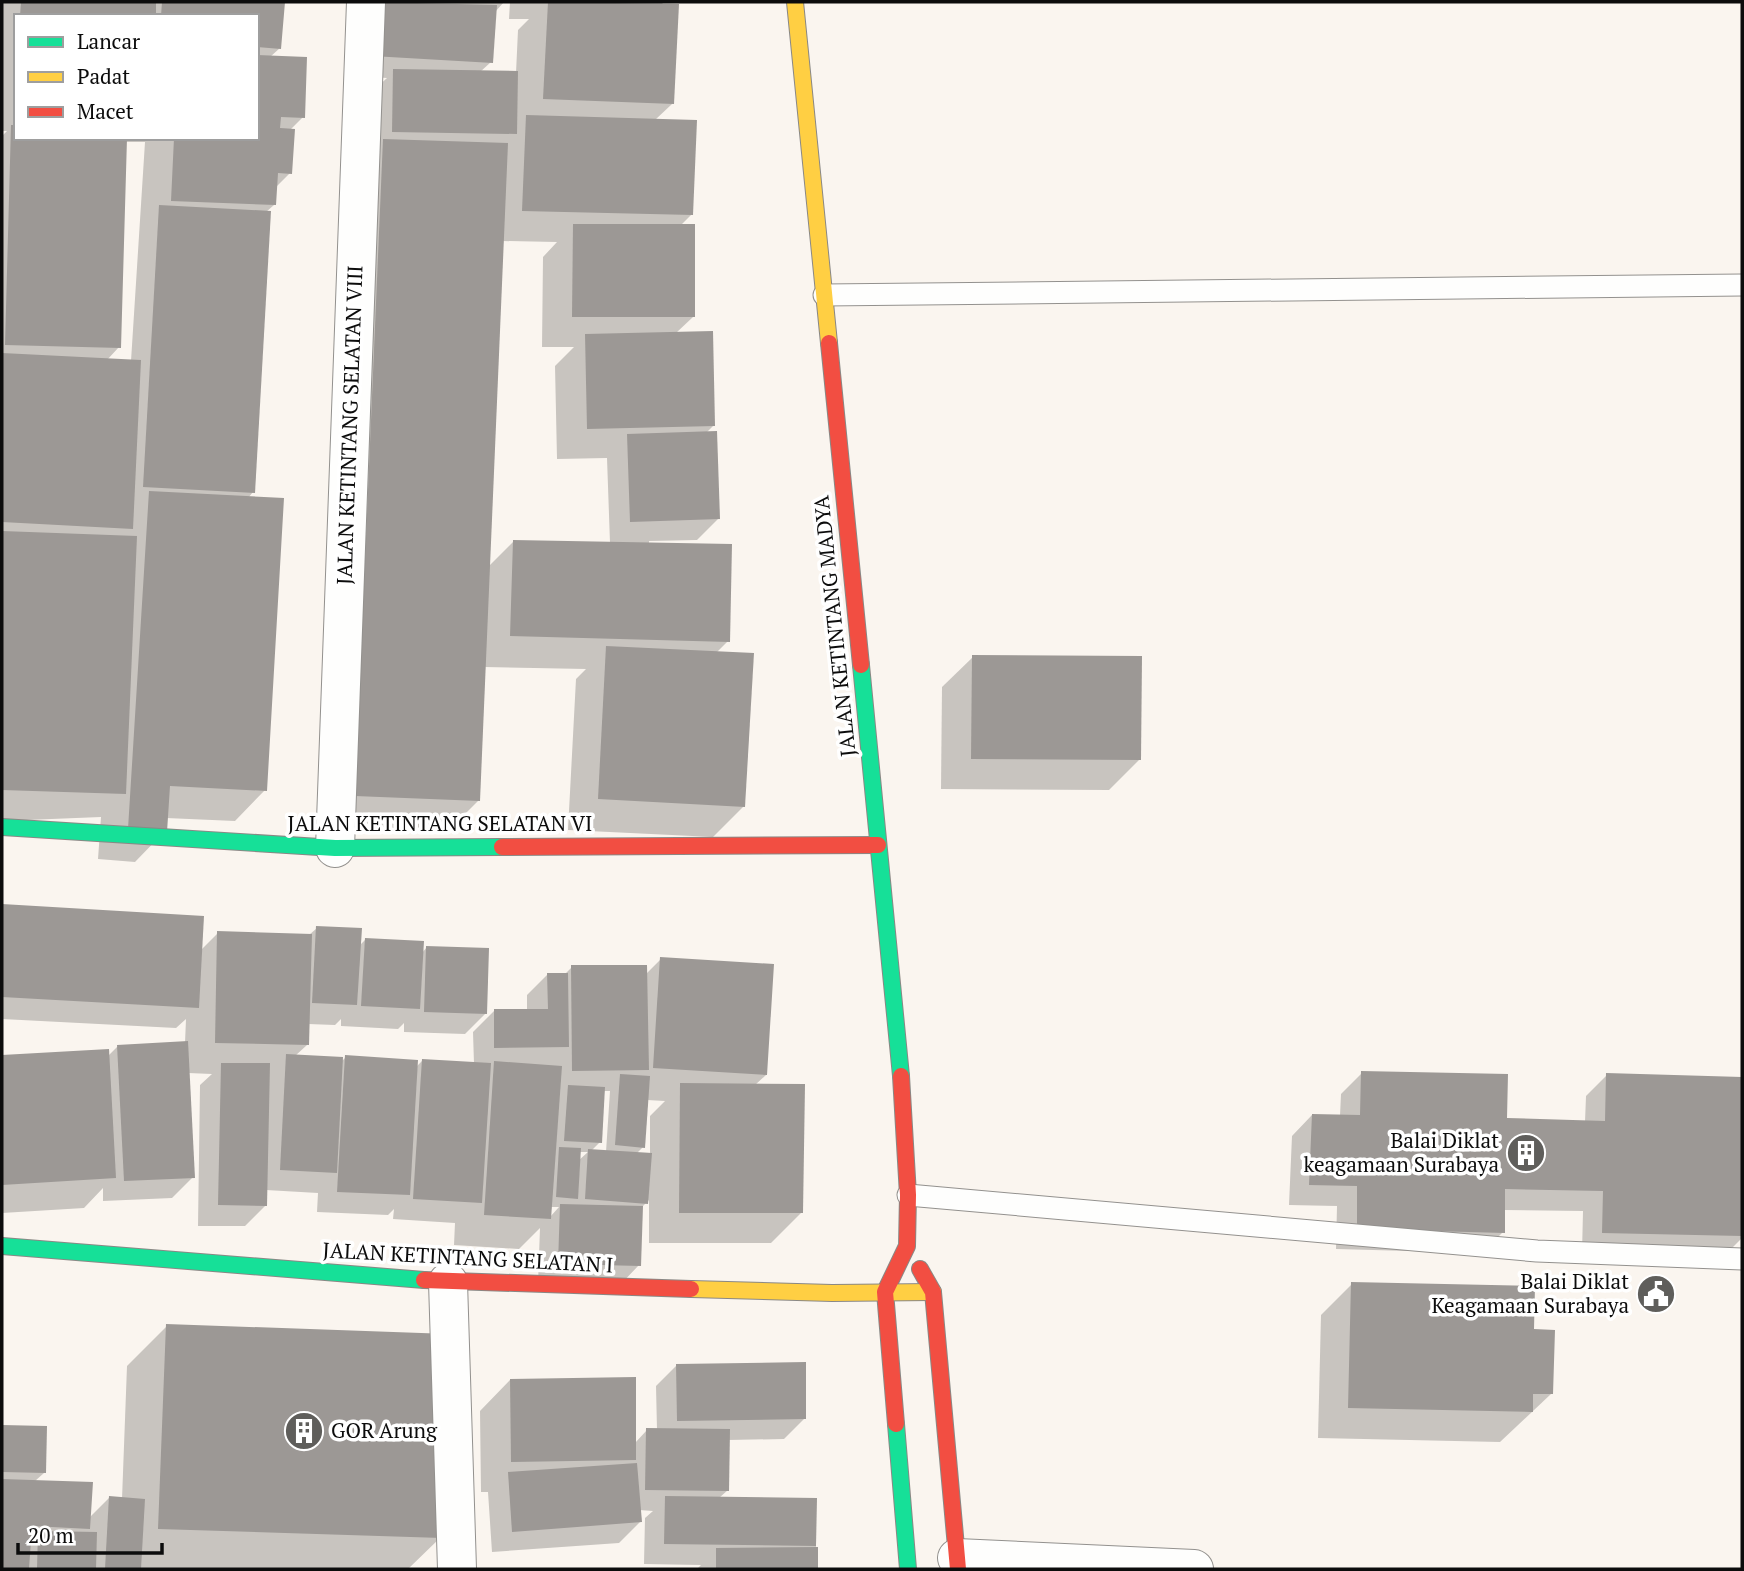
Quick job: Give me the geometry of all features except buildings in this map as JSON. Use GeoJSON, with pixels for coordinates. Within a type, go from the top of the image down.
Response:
{"type":"FeatureCollection","features":[{"type":"Feature","properties":{"kind":"street","name":"JALAN KETINTANG SELATAN VIII"},"geometry":{"type":"LineString","coordinates":[[335,848],[366,2]]}},
{"type":"Feature","properties":{"kind":"street","name":"JALAN KETINTANG MADYA"},"geometry":{"type":"LineString","coordinates":[[795,2],[900,1062],[908,1195],[906,1246],[885,1292],[908,1569]]}},
{"type":"Feature","properties":{"kind":"street","name":"JALAN KETINTANG SELATAN VI"},"geometry":{"type":"LineString","coordinates":[[2,827],[335,848],[878,845]]}},
{"type":"Feature","properties":{"kind":"street","name":"JALAN KETINTANG SELATAN I"},"geometry":{"type":"LineString","coordinates":[[2,1246],[448,1282],[832,1293],[933,1292]]}},
{"type":"Feature","properties":{"kind":"street"},"geometry":{"type":"LineString","coordinates":[[906,1246],[933,1292],[958,1564],[1194,1569]]}},
{"type":"Feature","properties":{"kind":"street"},"geometry":{"type":"LineString","coordinates":[[448,1282],[457,1569]]}},
{"type":"Feature","properties":{"kind":"lane"},"geometry":{"type":"LineString","coordinates":[[824,295],[1742,285]]}},
{"type":"Feature","properties":{"kind":"lane"},"geometry":{"type":"LineString","coordinates":[[908,1195],[1537,1251],[1742,1259]]}},
{"type":"Feature","properties":{"kind":"traffic: fast"},"geometry":{"type":"LineString","coordinates":[[861,665],[901,1076]]}},
{"type":"Feature","properties":{"kind":"traffic: fast"},"geometry":{"type":"LineString","coordinates":[[2,827],[335,848],[502,847]]}},
{"type":"Feature","properties":{"kind":"traffic: fast"},"geometry":{"type":"LineString","coordinates":[[2,1246],[424,1280]]}},
{"type":"Feature","properties":{"kind":"traffic: fast"},"geometry":{"type":"LineString","coordinates":[[896,1424],[908,1569]]}},
{"type":"Feature","properties":{"kind":"traffic: slow"},"geometry":{"type":"LineString","coordinates":[[795,2],[829,343]]}},
{"type":"Feature","properties":{"kind":"traffic: slow"},"geometry":{"type":"LineString","coordinates":[[691,1289],[832,1293],[933,1292]]}},
{"type":"Feature","properties":{"kind":"traffic: jam"},"geometry":{"type":"LineString","coordinates":[[829,343],[861,665]]}},
{"type":"Feature","properties":{"kind":"traffic: jam"},"geometry":{"type":"LineString","coordinates":[[502,847],[878,845]]}},
{"type":"Feature","properties":{"kind":"traffic: jam"},"geometry":{"type":"LineString","coordinates":[[896,1424],[885,1292],[907,1246],[908,1195],[901,1076]]}},
{"type":"Feature","properties":{"kind":"traffic: jam"},"geometry":{"type":"LineString","coordinates":[[920,1269],[933,1292],[958,1569]]}},
{"type":"Feature","properties":{"kind":"traffic: jam"},"geometry":{"type":"LineString","coordinates":[[424,1280],[691,1289]]}},
{"type":"Feature","properties":{"kind":"place","name":"Balai Diklat keagamaan Surabaya"},"geometry":{"type":"Point","coordinates":[1526,1153]}},
{"type":"Feature","properties":{"kind":"place","name":"Balai Diklat Keagamaan Surabaya"},"geometry":{"type":"Point","coordinates":[1656,1294]}},
{"type":"Feature","properties":{"kind":"place","name":"GOR Arung"},"geometry":{"type":"Point","coordinates":[304,1431]}}]}
